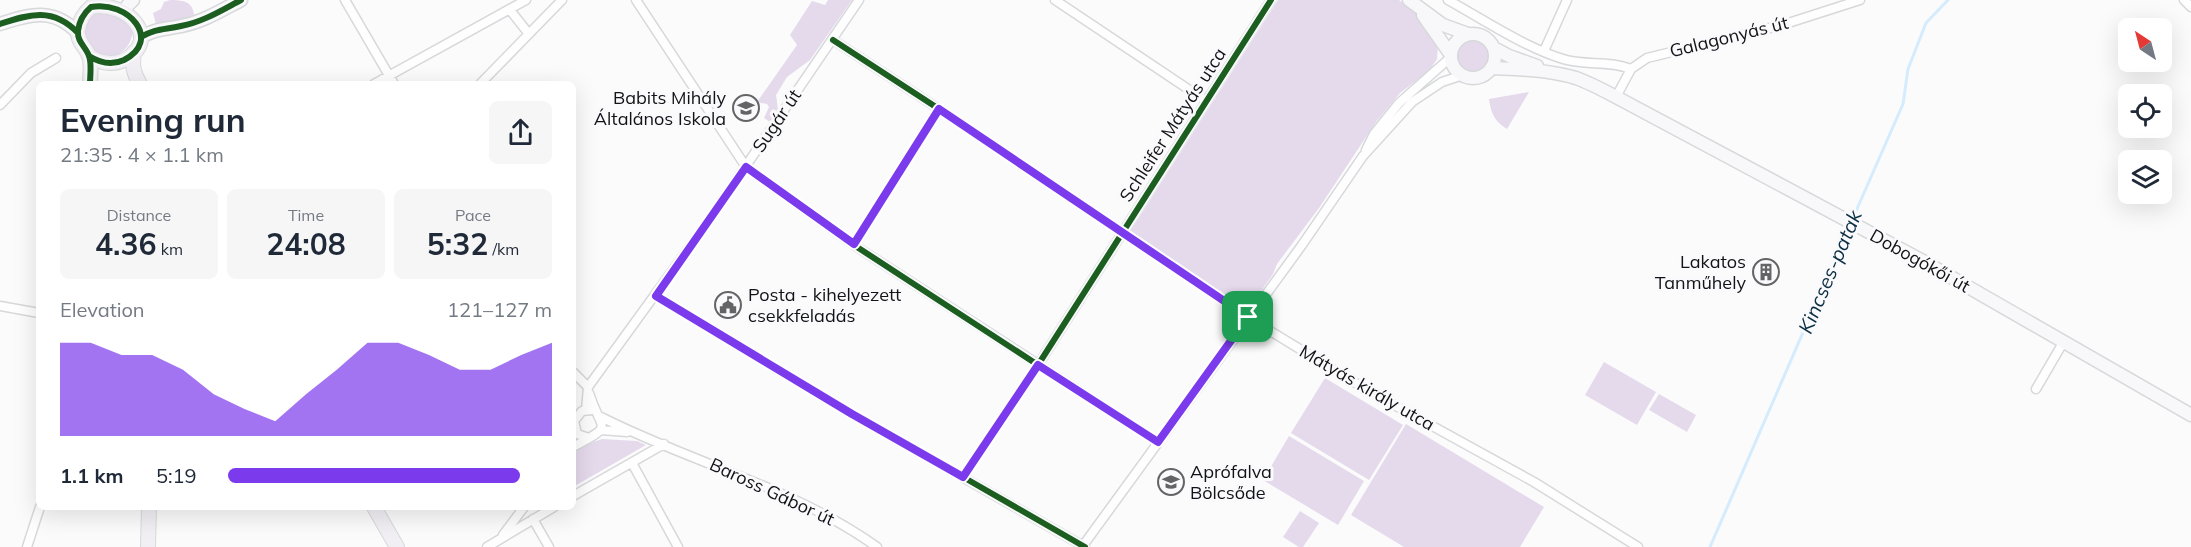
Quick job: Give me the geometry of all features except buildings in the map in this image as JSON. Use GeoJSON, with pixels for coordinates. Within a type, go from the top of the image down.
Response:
{"type":"FeatureCollection","features":[{"type":"Feature","properties":{"kind":"main road"},"geometry":{"type":"LineString","coordinates":[[137,80],[132,64],[134,52],[141,37],[153,30],[181,26],[204,19],[241,0]]}},
{"type":"Feature","properties":{"kind":"main road"},"geometry":{"type":"LineString","coordinates":[[64,21],[104,1],[130,3],[138,20],[141,37]]}},
{"type":"Feature","properties":{"kind":"main road"},"geometry":{"type":"LineString","coordinates":[[1411,1],[1443,24],[1468,34],[1484,36],[1494,48],[1495,57],[1491,68],[1478,77],[1463,75],[1454,67],[1451,56],[1411,1]]}},
{"type":"Feature","properties":{"kind":"main road"},"geometry":{"type":"LineString","coordinates":[[78,33],[87,8]]}},
{"type":"Feature","properties":{"kind":"main road"},"geometry":{"type":"LineString","coordinates":[[0,24],[34,14],[52,16],[64,21],[78,33],[81,44],[89,56],[90,79]]}},
{"type":"Feature","properties":{"kind":"main road"},"geometry":{"type":"LineString","coordinates":[[1451,56],[1458,40],[1468,34]]}},
{"type":"Feature","properties":{"kind":"main road","name":"Dobogókői út"},"geometry":{"type":"LineString","coordinates":[[1494,48],[1547,71],[1579,79],[1616,97],[1923,261],[2191,415]]}},
{"type":"Feature","properties":{"kind":"main road"},"geometry":{"type":"LineString","coordinates":[[90,79],[96,67],[128,58],[134,52]]}},
{"type":"Feature","properties":{"kind":"main road"},"geometry":{"type":"LineString","coordinates":[[89,56],[108,63],[137,80]]}},
{"type":"Feature","properties":{"kind":"main road","name":"Dobogókői út"},"geometry":{"type":"LineString","coordinates":[[1491,68],[1547,71]]}},
{"type":"Feature","properties":{"kind":"main road"},"geometry":{"type":"LineString","coordinates":[[148,547],[149,510]]}},
{"type":"Feature","properties":{"kind":"main road"},"geometry":{"type":"LineString","coordinates":[[376,510],[397,547]]}},
{"type":"Feature","properties":{"kind":"street"},"geometry":{"type":"LineString","coordinates":[[345,0],[392,80],[526,0]]}},
{"type":"Feature","properties":{"kind":"street"},"geometry":{"type":"LineString","coordinates":[[483,81],[562,0]]}},
{"type":"Feature","properties":{"kind":"street"},"geometry":{"type":"LineString","coordinates":[[636,0],[746,167],[854,244],[1158,442]]}},
{"type":"Feature","properties":{"kind":"street","name":"Sugár út"},"geometry":{"type":"LineString","coordinates":[[588,387],[656,296],[859,0]]}},
{"type":"Feature","properties":{"kind":"street"},"geometry":{"type":"LineString","coordinates":[[1055,0],[1206,102]]}},
{"type":"Feature","properties":{"kind":"street","name":"Schleifer Mátyás utca"},"geometry":{"type":"LineString","coordinates":[[963,477],[1038,365],[1271,0]]}},
{"type":"Feature","properties":{"kind":"street"},"geometry":{"type":"LineString","coordinates":[[1448,0],[1544,51],[1566,60],[1620,64],[1631,69],[1616,97]]}},
{"type":"Feature","properties":{"kind":"street"},"geometry":{"type":"LineString","coordinates":[[1544,51],[1567,0]]}},
{"type":"Feature","properties":{"kind":"street","name":"Galagonyás út"},"geometry":{"type":"LineString","coordinates":[[1631,69],[1647,58],[1771,28],[1860,0]]}},
{"type":"Feature","properties":{"kind":"street"},"geometry":{"type":"LineString","coordinates":[[2184,0],[2191,7]]}},
{"type":"Feature","properties":{"kind":"street"},"geometry":{"type":"LineString","coordinates":[[510,10],[529,34]]}},
{"type":"Feature","properties":{"kind":"street","name":"Mátyás király utca"},"geometry":{"type":"LineString","coordinates":[[833,40],[1248,317],[1367,390],[1534,482],[1638,547]]}},
{"type":"Feature","properties":{"kind":"street"},"geometry":{"type":"LineString","coordinates":[[1363,156],[1385,119],[1451,56]]}},
{"type":"Feature","properties":{"kind":"street"},"geometry":{"type":"LineString","coordinates":[[0,105],[31,73],[56,58]]}},
{"type":"Feature","properties":{"kind":"street"},"geometry":{"type":"LineString","coordinates":[[656,296],[852,414],[1083,546],[1302,245],[1363,156],[1412,102],[1442,82],[1463,75]]}},
{"type":"Feature","properties":{"kind":"street"},"geometry":{"type":"LineString","coordinates":[[854,244],[939,109]]}},
{"type":"Feature","properties":{"kind":"street"},"geometry":{"type":"LineString","coordinates":[[0,306],[36,312]]}},
{"type":"Feature","properties":{"kind":"street"},"geometry":{"type":"LineString","coordinates":[[2036,389],[2064,341]]}},
{"type":"Feature","properties":{"kind":"street"},"geometry":{"type":"LineString","coordinates":[[576,375],[588,387],[601,430]]}},
{"type":"Feature","properties":{"kind":"street"},"geometry":{"type":"LineString","coordinates":[[576,418],[578,413],[594,413],[631,432]]}},
{"type":"Feature","properties":{"kind":"street"},"geometry":{"type":"LineString","coordinates":[[576,430],[581,436],[590,438]]}},
{"type":"Feature","properties":{"kind":"street"},"geometry":{"type":"LineString","coordinates":[[601,430],[631,432]]}},
{"type":"Feature","properties":{"kind":"street"},"geometry":{"type":"LineString","coordinates":[[576,445],[598,434],[601,430]]}},
{"type":"Feature","properties":{"kind":"street","name":"Baross Gábor út"},"geometry":{"type":"LineString","coordinates":[[631,432],[796,500],[825,514],[878,547]]}},
{"type":"Feature","properties":{"kind":"street"},"geometry":{"type":"LineString","coordinates":[[576,494],[664,444]]}},
{"type":"Feature","properties":{"kind":"street"},"geometry":{"type":"LineString","coordinates":[[632,463],[678,547]]}},
{"type":"Feature","properties":{"kind":"street"},"geometry":{"type":"LineString","coordinates":[[27,547],[39,510]]}},
{"type":"Feature","properties":{"kind":"street"},"geometry":{"type":"LineString","coordinates":[[499,540],[522,510]]}},
{"type":"Feature","properties":{"kind":"street"},"geometry":{"type":"LineString","coordinates":[[487,547],[549,510]]}},
{"type":"Feature","properties":{"kind":"street"},"geometry":{"type":"LineString","coordinates":[[533,519],[549,547]]}},
{"type":"Feature","properties":{"kind":"shaded area"},"geometry":{"type":"Polygon","coordinates":[[[170,0],[189,4],[194,15],[175,22],[156,24],[153,13],[161,9],[164,2],[170,0]]]}},
{"type":"Feature","properties":{"kind":"shaded area"},"geometry":{"type":"Polygon","coordinates":[[[828,0],[852,0],[810,60],[787,77],[776,95],[778,110],[770,122],[764,118],[769,107],[767,104],[757,102],[797,45],[790,35],[812,1],[825,5],[828,0]]]}},
{"type":"Feature","properties":{"kind":"shaded area"},"geometry":{"type":"Polygon","coordinates":[[[1278,0],[1399,0],[1419,16],[1438,45],[1437,59],[1429,71],[1400,93],[1376,122],[1319,208],[1277,264],[1273,274],[1254,301],[1240,304],[1215,291],[1129,233],[1278,0]]]}},
{"type":"Feature","properties":{"kind":"shaded area"},"geometry":{"type":"Polygon","coordinates":[[[111,6],[133,28],[131,40],[125,49],[108,56],[92,49],[86,40],[85,26],[89,15],[111,6]]]}},
{"type":"Feature","properties":{"kind":"shaded area"},"geometry":{"type":"Polygon","coordinates":[[[1473,38],[1486,43],[1491,56],[1486,69],[1473,74],[1460,69],[1455,56],[1460,43],[1473,38]]]}},
{"type":"Feature","properties":{"kind":"shaded area"},"geometry":{"type":"Polygon","coordinates":[[[1529,92],[1507,129],[1496,120],[1489,99],[1529,92]]]}},
{"type":"Feature","properties":{"kind":"shaded area"},"geometry":{"type":"Polygon","coordinates":[[[1604,362],[1656,392],[1637,425],[1585,395],[1604,362]]]}},
{"type":"Feature","properties":{"kind":"shaded area"},"geometry":{"type":"Polygon","coordinates":[[[1325,378],[1403,425],[1369,480],[1291,433],[1325,378]]]}},
{"type":"Feature","properties":{"kind":"shaded area"},"geometry":{"type":"Polygon","coordinates":[[[1659,394],[1696,415],[1687,432],[1649,410],[1659,394]]]}},
{"type":"Feature","properties":{"kind":"shaded area"},"geometry":{"type":"Polygon","coordinates":[[[1406,424],[1544,507],[1520,547],[1404,547],[1351,515],[1406,424]]]}},
{"type":"Feature","properties":{"kind":"shaded area"},"geometry":{"type":"Polygon","coordinates":[[[1289,436],[1364,481],[1338,525],[1263,480],[1289,436]]]}},
{"type":"Feature","properties":{"kind":"shaded area"},"geometry":{"type":"Polygon","coordinates":[[[602,439],[637,441],[646,445],[576,485],[576,450],[602,439]]]}},
{"type":"Feature","properties":{"kind":"shaded area"},"geometry":{"type":"Polygon","coordinates":[[[1300,511],[1319,523],[1303,547],[1283,537],[1300,511]]]}},
{"type":"Feature","properties":{"kind":"waterway","name":"Kincses-patak"},"geometry":{"type":"LineString","coordinates":[[1853,218],[1903,104],[1908,69],[1926,23],[1948,0]]}},
{"type":"Feature","properties":{"kind":"waterway","name":"Kincses-patak"},"geometry":{"type":"LineString","coordinates":[[1710,547],[1850,224]]}},
{"type":"Feature","properties":{"kind":"cycle path"},"geometry":{"type":"LineString","coordinates":[[141,37],[156,31],[197,22],[241,0]]}},
{"type":"Feature","properties":{"kind":"cycle path"},"geometry":{"type":"LineString","coordinates":[[1085,547],[963,477],[1038,365],[1271,0]]}},
{"type":"Feature","properties":{"kind":"cycle path"},"geometry":{"type":"LineString","coordinates":[[105,6],[117,10],[128,15],[136,23],[140,33],[140,42],[135,52],[124,60],[106,63],[89,56],[80,41],[78,31],[82,18],[91,7],[105,6]]}},
{"type":"Feature","properties":{"kind":"cycle path"},"geometry":{"type":"LineString","coordinates":[[0,24],[31,16],[50,16],[69,25],[78,33]]}},
{"type":"Feature","properties":{"kind":"cycle path"},"geometry":{"type":"LineString","coordinates":[[833,40],[1219,298]]}},
{"type":"Feature","properties":{"kind":"cycle path"},"geometry":{"type":"LineString","coordinates":[[89,56],[90,81]]}},
{"type":"Feature","properties":{"kind":"cycle path"},"geometry":{"type":"LineString","coordinates":[[746,167],[857,247],[1038,365]]}},
{"type":"Feature","properties":{"kind":"place","name":"Babits Mihály Általános Iskola"},"geometry":{"type":"Point","coordinates":[746,108]}},
{"type":"Feature","properties":{"kind":"place","name":"Lakatos Tanműhely"},"geometry":{"type":"Point","coordinates":[1766,272]}},
{"type":"Feature","properties":{"kind":"place","name":"Posta - kihelyezett csekkfeladás"},"geometry":{"type":"Point","coordinates":[728,305]}},
{"type":"Feature","properties":{"kind":"place","name":"Aprófalva Bölcsőde"},"geometry":{"type":"Point","coordinates":[1171,482]}},
{"type":"Feature","properties":{"kind":"route"},"geometry":{"type":"LineString","coordinates":[[939,109],[1248,317],[1158,442],[1038,365],[963,477],[852,414],[656,296],[746,167],[854,244],[939,109]]}}]}
